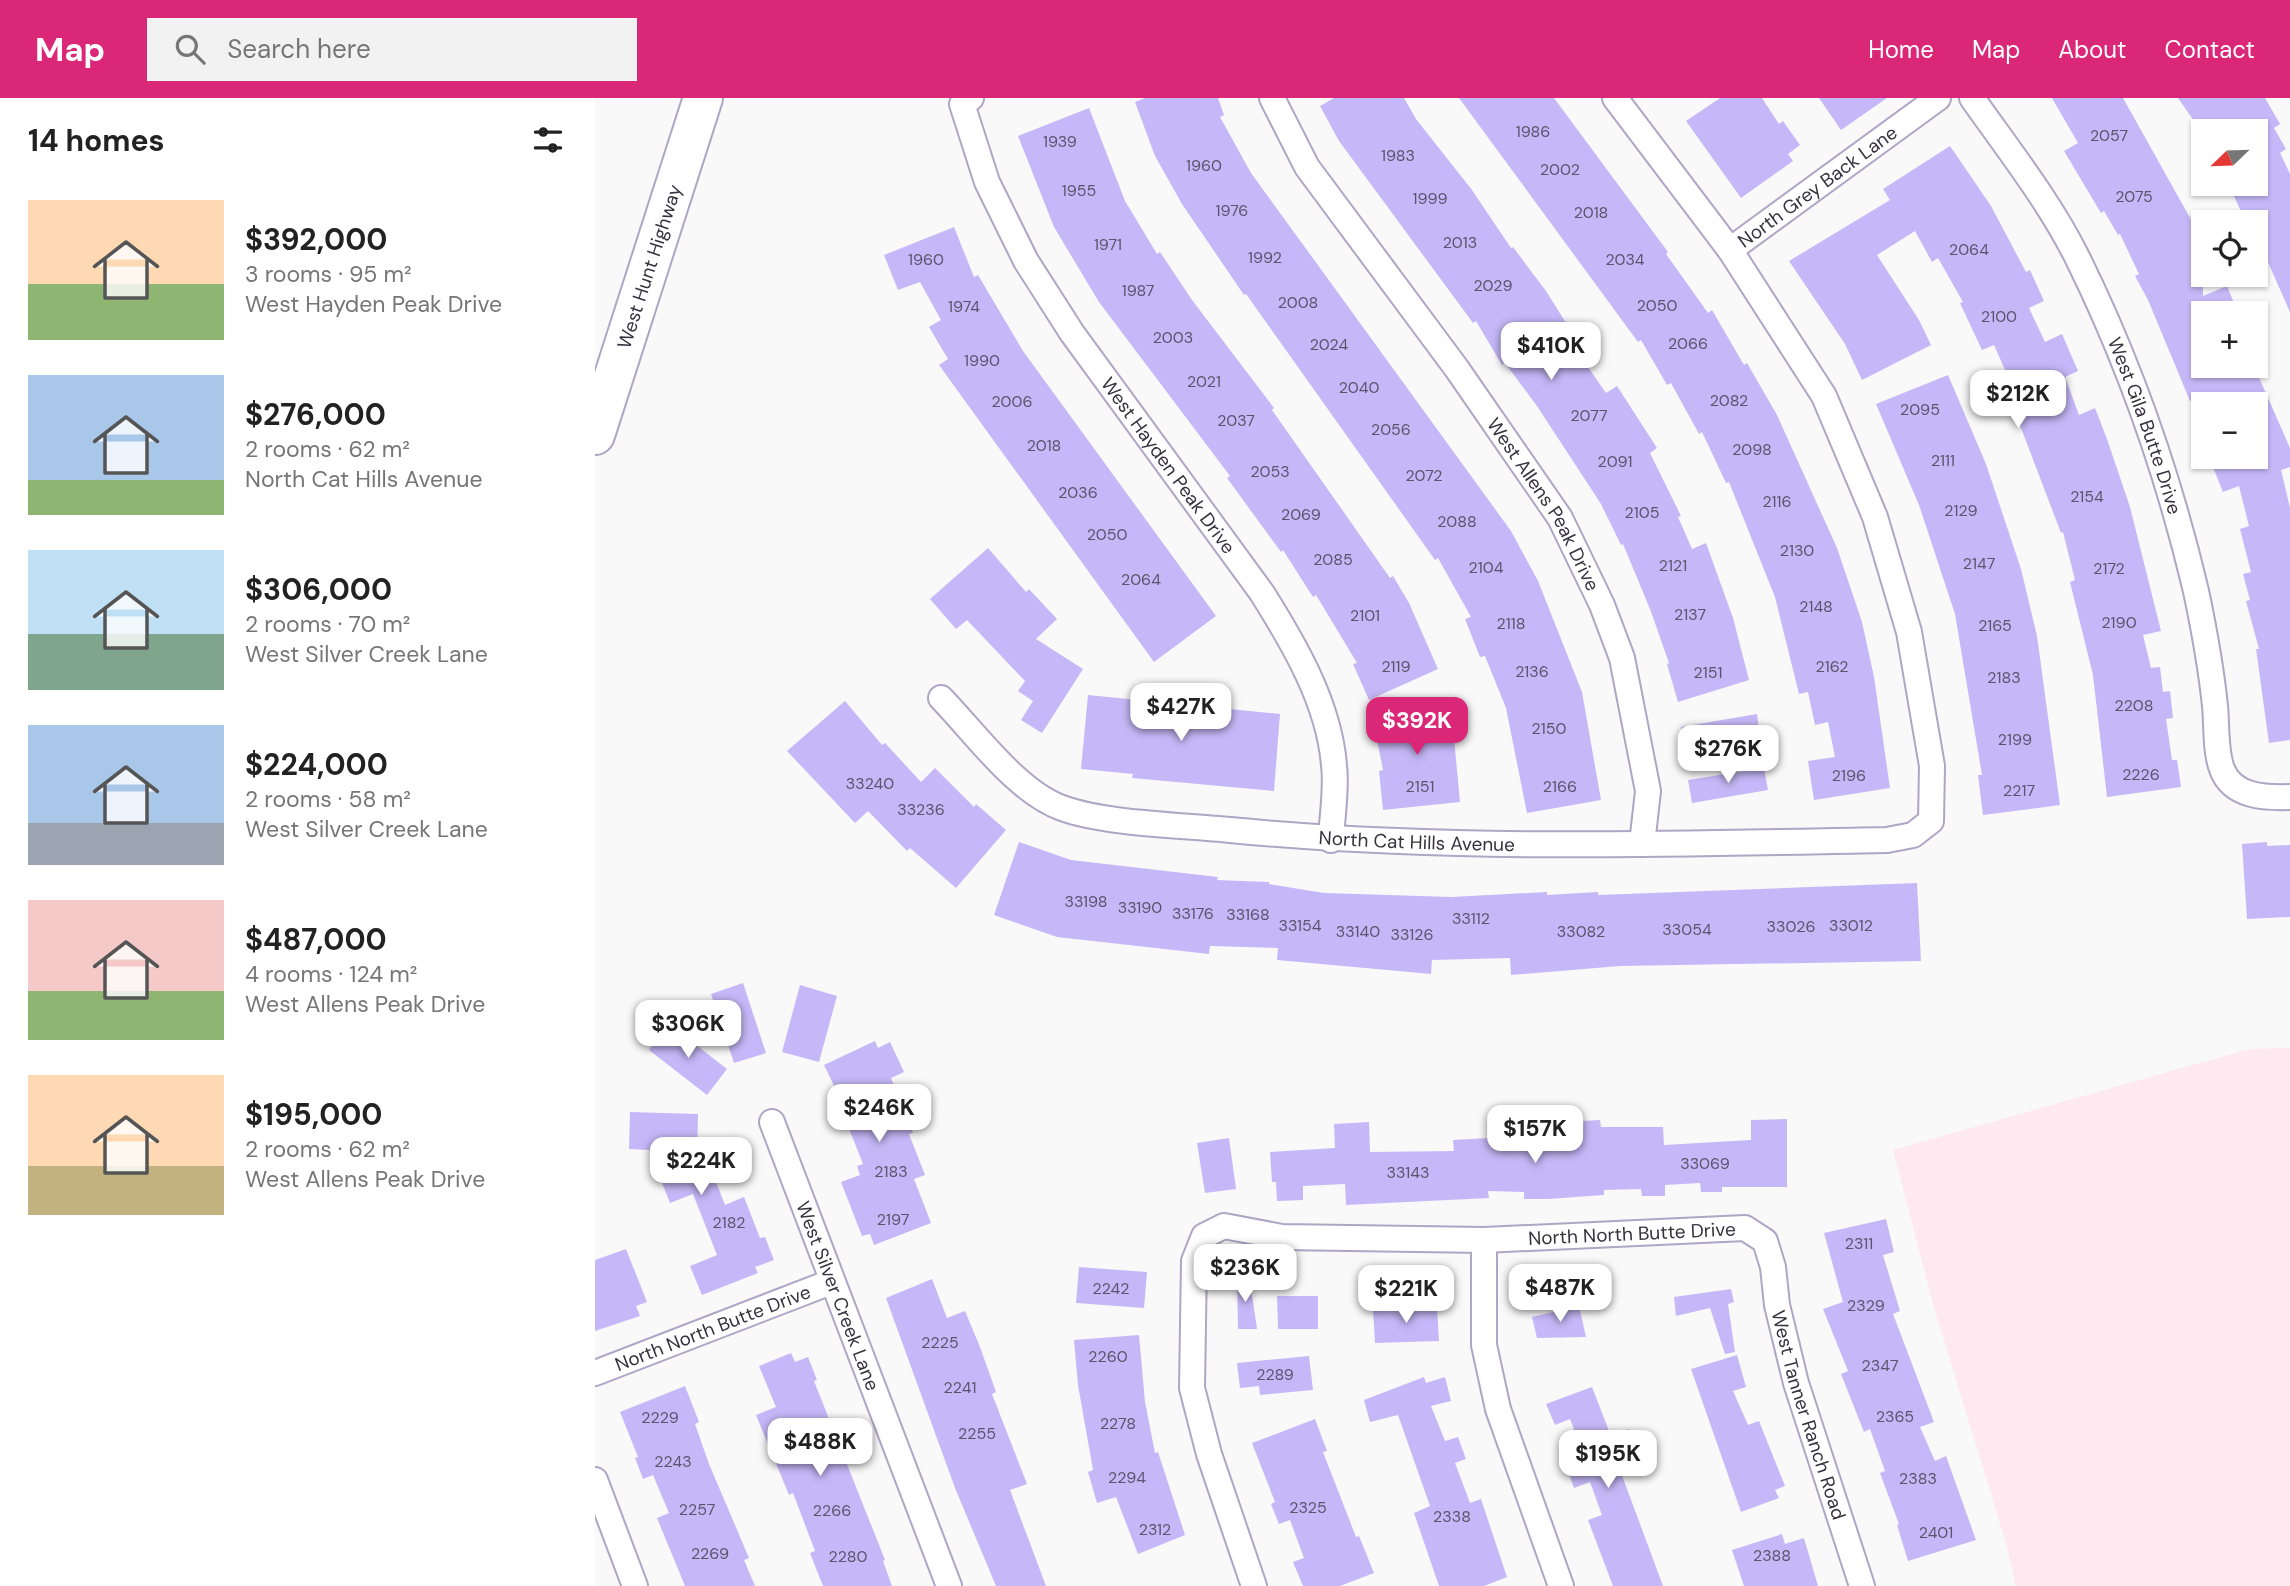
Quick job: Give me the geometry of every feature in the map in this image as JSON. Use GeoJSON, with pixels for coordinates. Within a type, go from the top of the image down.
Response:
{"type":"FeatureCollection","features":[{"type":"Feature","properties":{"kind":"main road","name":"West Hunt Highway"},"geometry":{"type":"LineString","coordinates":[[595,435],[703,98]]}},
{"type":"Feature","properties":{"kind":"street","name":"West Allens Peak Drive"},"geometry":{"type":"LineString","coordinates":[[1272,98],[1307,167],[1427,328],[1560,519],[1602,605],[1622,658],[1648,791],[1642,844]]}},
{"type":"Feature","properties":{"kind":"street"},"geometry":{"type":"LineString","coordinates":[[1615,98],[1730,250]]}},
{"type":"Feature","properties":{"kind":"street","name":"North Grey Back Lane"},"geometry":{"type":"LineString","coordinates":[[1730,250],[1938,98]]}},
{"type":"Feature","properties":{"kind":"street","name":"West Gila Butte Drive"},"geometry":{"type":"LineString","coordinates":[[1972,98],[2012,154],[2076,255],[2120,355],[2166,485],[2196,591],[2212,674],[2222,769],[2234,785],[2259,798],[2290,797]]}},
{"type":"Feature","properties":{"kind":"street","name":"West Hayden Peak Drive"},"geometry":{"type":"LineString","coordinates":[[967,101],[987,182],[1026,261],[1072,333],[1223,539],[1289,636],[1316,692],[1334,764],[1331,840]]}},
{"type":"Feature","properties":{"kind":"street","name":"North Cat Hills Avenue"},"geometry":{"type":"LineString","coordinates":[[941,698],[1030,791],[1062,808],[1121,819],[1331,840],[1642,844],[1887,840],[1913,835],[1931,821],[1932,766],[1909,632],[1875,517],[1824,396],[1730,250]]}},
{"type":"Feature","properties":{"kind":"street","name":"West Silver Creek Lane"},"geometry":{"type":"LineString","coordinates":[[772,1122],[831,1282],[950,1586]]}},
{"type":"Feature","properties":{"kind":"street","name":"North North Butte Drive"},"geometry":{"type":"LineString","coordinates":[[1254,1586],[1209,1454],[1192,1388],[1194,1261],[1204,1236],[1224,1226],[1282,1237],[1484,1240],[1745,1228],[1765,1241]]}},
{"type":"Feature","properties":{"kind":"street"},"geometry":{"type":"LineString","coordinates":[[1484,1240],[1484,1345],[1498,1409],[1562,1586]]}},
{"type":"Feature","properties":{"kind":"street","name":"West Tanner Ranch Road"},"geometry":{"type":"LineString","coordinates":[[1765,1241],[1773,1267],[1777,1305],[1796,1383],[1863,1586]]}},
{"type":"Feature","properties":{"kind":"street","name":"North North Butte Drive"},"geometry":{"type":"LineString","coordinates":[[595,1373],[831,1282]]}},
{"type":"Feature","properties":{"kind":"street"},"geometry":{"type":"LineString","coordinates":[[595,1480],[635,1586]]}},
{"type":"Feature","properties":{"kind":"shaded area"},"geometry":{"type":"Polygon","coordinates":[[[2290,1048],[2290,1586],[2016,1586],[2006,1543],[1934,1308],[1893,1150],[2249,1049],[2290,1048]]]}},
{"type":"Feature","properties":{"kind":"building"},"geometry":{"type":"Polygon","coordinates":[[[1145,98],[1218,98],[1224,115],[1220,117],[1251,173],[1511,531],[1538,581],[1582,692],[1601,800],[1527,813],[1506,708],[1485,656],[1480,657],[1465,619],[1471,617],[1438,558],[1435,560],[1246,294],[1244,295],[1182,204],[1155,156],[1135,102],[1145,98]]]}},
{"type":"Feature","properties":{"kind":"building"},"geometry":{"type":"Polygon","coordinates":[[[1334,98],[1404,98],[1416,119],[1472,190],[1511,248],[1513,247],[1546,291],[1573,334],[1575,332],[1589,352],[1581,357],[1606,393],[1617,386],[1657,448],[1650,453],[1681,516],[1678,517],[1692,549],[1706,543],[1733,618],[1749,680],[1678,702],[1667,664],[1669,663],[1650,609],[1623,544],[1621,545],[1601,504],[1537,406],[1505,363],[1502,365],[1476,321],[1473,323],[1339,141],[1320,106],[1334,98]]]}},
{"type":"Feature","properties":{"kind":"building"},"geometry":{"type":"Polygon","coordinates":[[[1459,98],[1554,98],[1668,252],[1666,254],[1708,313],[1712,310],[1744,365],[1747,363],[1777,415],[1837,548],[1862,622],[1874,677],[1890,788],[1814,800],[1808,761],[1835,757],[1828,722],[1815,725],[1808,692],[1799,694],[1775,597],[1729,482],[1726,483],[1702,432],[1699,434],[1671,383],[1667,385],[1641,340],[1638,342],[1459,98]]]}},
{"type":"Feature","properties":{"kind":"building"},"geometry":{"type":"Polygon","coordinates":[[[1720,98],[1762,98],[1779,124],[1783,121],[1800,145],[1788,154],[1793,161],[1741,198],[1686,121],[1720,98]]]}},
{"type":"Feature","properties":{"kind":"building"},"geometry":{"type":"Polygon","coordinates":[[[1819,98],[1887,98],[1841,130],[1819,98]]]}},
{"type":"Feature","properties":{"kind":"building"},"geometry":{"type":"Polygon","coordinates":[[[2052,98],[2123,98],[2191,220],[2191,287],[2203,287],[2203,296],[2227,287],[2233,301],[2191,301],[2191,378],[2259,378],[2265,392],[2191,392],[2190,401],[2148,300],[2135,276],[2139,274],[2120,234],[2118,235],[2104,211],[2101,213],[2064,151],[2078,143],[2052,98]]]}},
{"type":"Feature","properties":{"kind":"building"},"geometry":{"type":"Polygon","coordinates":[[[2178,98],[2265,98],[2280,124],[2274,128],[2286,149],[2280,153],[2290,174],[2290,312],[2268,262],[2268,210],[2240,210],[2234,196],[2268,196],[2268,119],[2193,119],[2178,98]]]}},
{"type":"Feature","properties":{"kind":"building"},"geometry":{"type":"Polygon","coordinates":[[[1089,108],[1125,201],[1157,254],[1160,252],[1192,300],[1274,408],[1272,410],[1390,578],[1393,576],[1409,603],[1438,669],[1369,700],[1353,664],[1357,663],[1316,595],[1313,597],[1283,550],[1281,552],[1227,478],[1230,476],[1099,302],[1054,227],[1018,136],[1089,108]]]}},
{"type":"Feature","properties":{"kind":"building"},"geometry":{"type":"Polygon","coordinates":[[[1950,146],[1991,206],[2026,272],[2030,270],[2044,301],[2029,308],[2045,342],[2062,334],[2078,371],[2065,377],[2079,415],[2095,408],[2107,439],[2130,507],[2161,631],[2143,635],[2151,668],[2160,667],[2163,692],[2170,691],[2173,718],[2166,719],[2172,760],[2177,760],[2181,787],[2107,797],[2093,675],[2070,582],[2075,580],[2063,532],[2061,533],[2018,420],[2026,417],[1994,345],[1982,350],[1960,303],[1963,302],[1938,258],[1932,262],[1915,231],[1877,255],[1919,320],[1931,345],[1862,380],[1845,344],[1789,261],[1890,200],[1883,189],[1950,146]]]}},
{"type":"Feature","properties":{"kind":"building"},"geometry":{"type":"Polygon","coordinates":[[[954,227],[974,277],[978,275],[1023,351],[1216,616],[1154,662],[939,365],[948,359],[929,327],[941,320],[920,282],[898,290],[884,255],[954,227]]]}},
{"type":"Feature","properties":{"kind":"building"},"geometry":{"type":"Polygon","coordinates":[[[1948,375],[1986,464],[2021,569],[2037,636],[2060,805],[1983,815],[1978,775],[1982,775],[1955,614],[1919,505],[1876,404],[1948,375]]]}},
{"type":"Feature","properties":{"kind":"building"},"geometry":{"type":"Polygon","coordinates":[[[2268,398],[2290,448],[2290,467],[2281,470],[2290,508],[2290,740],[2269,743],[2256,649],[2259,649],[2246,601],[2250,600],[2243,574],[2251,572],[2240,529],[2249,526],[2239,486],[2223,492],[2214,469],[2268,469],[2268,398]]]}},
{"type":"Feature","properties":{"kind":"building"},"geometry":{"type":"Polygon","coordinates":[[[988,548],[1026,592],[1029,589],[1057,619],[1036,639],[1083,669],[1042,733],[1021,720],[1033,701],[1018,691],[1025,681],[967,620],[956,629],[930,599],[988,548]]]}},
{"type":"Feature","properties":{"kind":"building"},"geometry":{"type":"Polygon","coordinates":[[[1088,695],[1280,714],[1274,791],[1132,778],[1133,774],[1081,769],[1088,695]]]}},
{"type":"Feature","properties":{"kind":"building"},"geometry":{"type":"Polygon","coordinates":[[[1446,700],[1454,738],[1460,802],[1383,810],[1379,771],[1383,770],[1372,715],[1446,700]]]}},
{"type":"Feature","properties":{"kind":"building"},"geometry":{"type":"Polygon","coordinates":[[[845,701],[882,745],[885,743],[921,782],[935,768],[974,807],[976,804],[1006,830],[956,888],[910,848],[907,851],[868,811],[855,823],[787,751],[845,701]]]}},
{"type":"Feature","properties":{"kind":"building"},"geometry":{"type":"Polygon","coordinates":[[[1757,714],[1760,735],[1685,749],[1681,727],[1757,714]]]}},
{"type":"Feature","properties":{"kind":"building"},"geometry":{"type":"Polygon","coordinates":[[[1764,768],[1768,790],[1692,803],[1688,780],[1764,768]]]}},
{"type":"Feature","properties":{"kind":"building"},"geometry":{"type":"Polygon","coordinates":[[[1019,842],[1071,860],[1218,877],[1217,880],[1269,882],[1324,893],[1452,897],[1547,892],[1547,895],[1598,892],[1598,895],[1917,883],[1921,961],[1620,966],[1511,975],[1510,958],[1432,960],[1431,974],[1277,960],[1278,948],[1210,946],[1209,954],[1057,937],[994,915],[1019,842]]]}},
{"type":"Feature","properties":{"kind":"building"},"geometry":{"type":"Polygon","coordinates":[[[2267,842],[2267,846],[2290,845],[2290,917],[2247,919],[2242,844],[2267,842]]]}},
{"type":"Feature","properties":{"kind":"building"},"geometry":{"type":"Polygon","coordinates":[[[743,983],[766,1053],[734,1063],[711,994],[743,983]]]}},
{"type":"Feature","properties":{"kind":"building"},"geometry":{"type":"Polygon","coordinates":[[[800,985],[837,996],[819,1062],[782,1052],[800,985]]]}},
{"type":"Feature","properties":{"kind":"building"},"geometry":{"type":"Polygon","coordinates":[[[669,1024],[727,1069],[707,1095],[649,1050],[669,1024]]]}},
{"type":"Feature","properties":{"kind":"building"},"geometry":{"type":"Polygon","coordinates":[[[875,1041],[878,1048],[890,1042],[904,1072],[891,1078],[913,1133],[909,1134],[925,1175],[914,1179],[931,1223],[874,1245],[870,1234],[862,1236],[841,1182],[860,1175],[857,1166],[863,1164],[846,1121],[850,1119],[824,1065],[875,1041]]]}},
{"type":"Feature","properties":{"kind":"building"},"geometry":{"type":"Polygon","coordinates":[[[630,1112],[698,1114],[697,1159],[706,1156],[725,1205],[744,1197],[760,1238],[765,1237],[774,1260],[755,1267],[758,1273],[702,1295],[690,1266],[717,1255],[693,1194],[670,1203],[649,1150],[629,1149],[630,1112]]]}},
{"type":"Feature","properties":{"kind":"building"},"geometry":{"type":"Polygon","coordinates":[[[1787,1119],[1787,1187],[1722,1187],[1722,1192],[1701,1192],[1700,1183],[1665,1185],[1665,1196],[1642,1196],[1641,1189],[1604,1190],[1604,1195],[1548,1199],[1524,1199],[1524,1192],[1488,1191],[1489,1198],[1346,1205],[1345,1184],[1303,1186],[1303,1200],[1277,1201],[1276,1182],[1272,1182],[1270,1152],[1335,1148],[1334,1124],[1369,1122],[1370,1152],[1454,1151],[1453,1140],[1506,1137],[1506,1130],[1565,1127],[1565,1122],[1600,1120],[1601,1127],[1663,1127],[1664,1145],[1751,1140],[1751,1120],[1787,1119]]]}},
{"type":"Feature","properties":{"kind":"building"},"geometry":{"type":"Polygon","coordinates":[[[1229,1138],[1236,1189],[1205,1193],[1197,1143],[1229,1138]]]}},
{"type":"Feature","properties":{"kind":"building"},"geometry":{"type":"Polygon","coordinates":[[[1886,1219],[1894,1252],[1883,1255],[1900,1311],[1893,1314],[1934,1422],[1920,1427],[1935,1461],[1946,1456],[1976,1540],[1908,1561],[1897,1525],[1899,1524],[1880,1473],[1885,1471],[1870,1429],[1864,1432],[1841,1374],[1848,1371],[1823,1309],[1843,1302],[1824,1233],[1886,1219]]]}},
{"type":"Feature","properties":{"kind":"building"},"geometry":{"type":"Polygon","coordinates":[[[626,1249],[647,1302],[636,1306],[640,1316],[595,1331],[595,1260],[626,1249]]]}},
{"type":"Feature","properties":{"kind":"building"},"geometry":{"type":"Polygon","coordinates":[[[1079,1267],[1147,1272],[1144,1308],[1076,1303],[1079,1267]]]}},
{"type":"Feature","properties":{"kind":"building"},"geometry":{"type":"Polygon","coordinates":[[[1249,1275],[1257,1329],[1238,1329],[1237,1276],[1249,1275]]]}},
{"type":"Feature","properties":{"kind":"building"},"geometry":{"type":"Polygon","coordinates":[[[932,1279],[947,1318],[965,1311],[980,1347],[996,1392],[992,1394],[1027,1484],[1010,1490],[1046,1586],[996,1586],[955,1488],[886,1298],[932,1279]]]}},
{"type":"Feature","properties":{"kind":"building"},"geometry":{"type":"Polygon","coordinates":[[[1731,1289],[1734,1302],[1728,1304],[1735,1352],[1725,1354],[1710,1308],[1676,1316],[1674,1297],[1731,1289]]]}},
{"type":"Feature","properties":{"kind":"building"},"geometry":{"type":"Polygon","coordinates":[[[1277,1296],[1318,1296],[1318,1329],[1278,1329],[1277,1296]]]}},
{"type":"Feature","properties":{"kind":"building"},"geometry":{"type":"Polygon","coordinates":[[[1579,1306],[1586,1337],[1537,1338],[1532,1317],[1579,1306]]]}},
{"type":"Feature","properties":{"kind":"building"},"geometry":{"type":"Polygon","coordinates":[[[1437,1307],[1439,1341],[1375,1343],[1373,1309],[1437,1307]]]}},
{"type":"Feature","properties":{"kind":"building"},"geometry":{"type":"Polygon","coordinates":[[[1139,1335],[1145,1402],[1155,1453],[1158,1452],[1185,1535],[1138,1554],[1116,1497],[1097,1503],[1088,1472],[1093,1470],[1078,1385],[1074,1340],[1139,1335]]]}},
{"type":"Feature","properties":{"kind":"building"},"geometry":{"type":"Polygon","coordinates":[[[791,1353],[795,1362],[808,1357],[817,1380],[814,1381],[885,1560],[883,1561],[892,1586],[823,1586],[810,1553],[815,1551],[793,1493],[789,1495],[756,1415],[776,1407],[759,1366],[791,1353]]]}},
{"type":"Feature","properties":{"kind":"building"},"geometry":{"type":"Polygon","coordinates":[[[1737,1355],[1746,1387],[1733,1391],[1748,1425],[1759,1421],[1785,1486],[1775,1490],[1779,1498],[1741,1512],[1691,1369],[1737,1355]]]}},
{"type":"Feature","properties":{"kind":"building"},"geometry":{"type":"Polygon","coordinates":[[[1309,1356],[1313,1390],[1260,1395],[1259,1386],[1240,1388],[1237,1363],[1309,1356]]]}},
{"type":"Feature","properties":{"kind":"building"},"geometry":{"type":"Polygon","coordinates":[[[1424,1377],[1426,1383],[1445,1377],[1451,1401],[1431,1406],[1445,1441],[1458,1437],[1466,1459],[1455,1463],[1470,1503],[1481,1499],[1507,1577],[1484,1586],[1439,1586],[1414,1513],[1430,1506],[1398,1415],[1370,1422],[1364,1400],[1424,1377]]]}},
{"type":"Feature","properties":{"kind":"building"},"geometry":{"type":"Polygon","coordinates":[[[685,1386],[699,1422],[695,1424],[709,1464],[749,1558],[744,1560],[755,1586],[685,1586],[657,1518],[669,1513],[653,1475],[643,1479],[635,1458],[638,1457],[620,1412],[685,1386]]]}},
{"type":"Feature","properties":{"kind":"building"},"geometry":{"type":"Polygon","coordinates":[[[1592,1387],[1611,1436],[1628,1429],[1641,1462],[1620,1470],[1663,1586],[1613,1586],[1588,1520],[1602,1515],[1590,1482],[1574,1488],[1565,1463],[1584,1455],[1570,1419],[1555,1425],[1546,1404],[1592,1387]]]}},
{"type":"Feature","properties":{"kind":"building"},"geometry":{"type":"Polygon","coordinates":[[[1315,1419],[1327,1451],[1323,1452],[1356,1537],[1359,1536],[1374,1573],[1340,1586],[1303,1586],[1293,1562],[1304,1558],[1290,1520],[1279,1524],[1271,1504],[1275,1502],[1252,1443],[1315,1419]]]}},
{"type":"Feature","properties":{"kind":"building"},"geometry":{"type":"Polygon","coordinates":[[[1782,1534],[1785,1544],[1804,1538],[1818,1586],[1744,1586],[1732,1550],[1782,1534]]]}}]}
